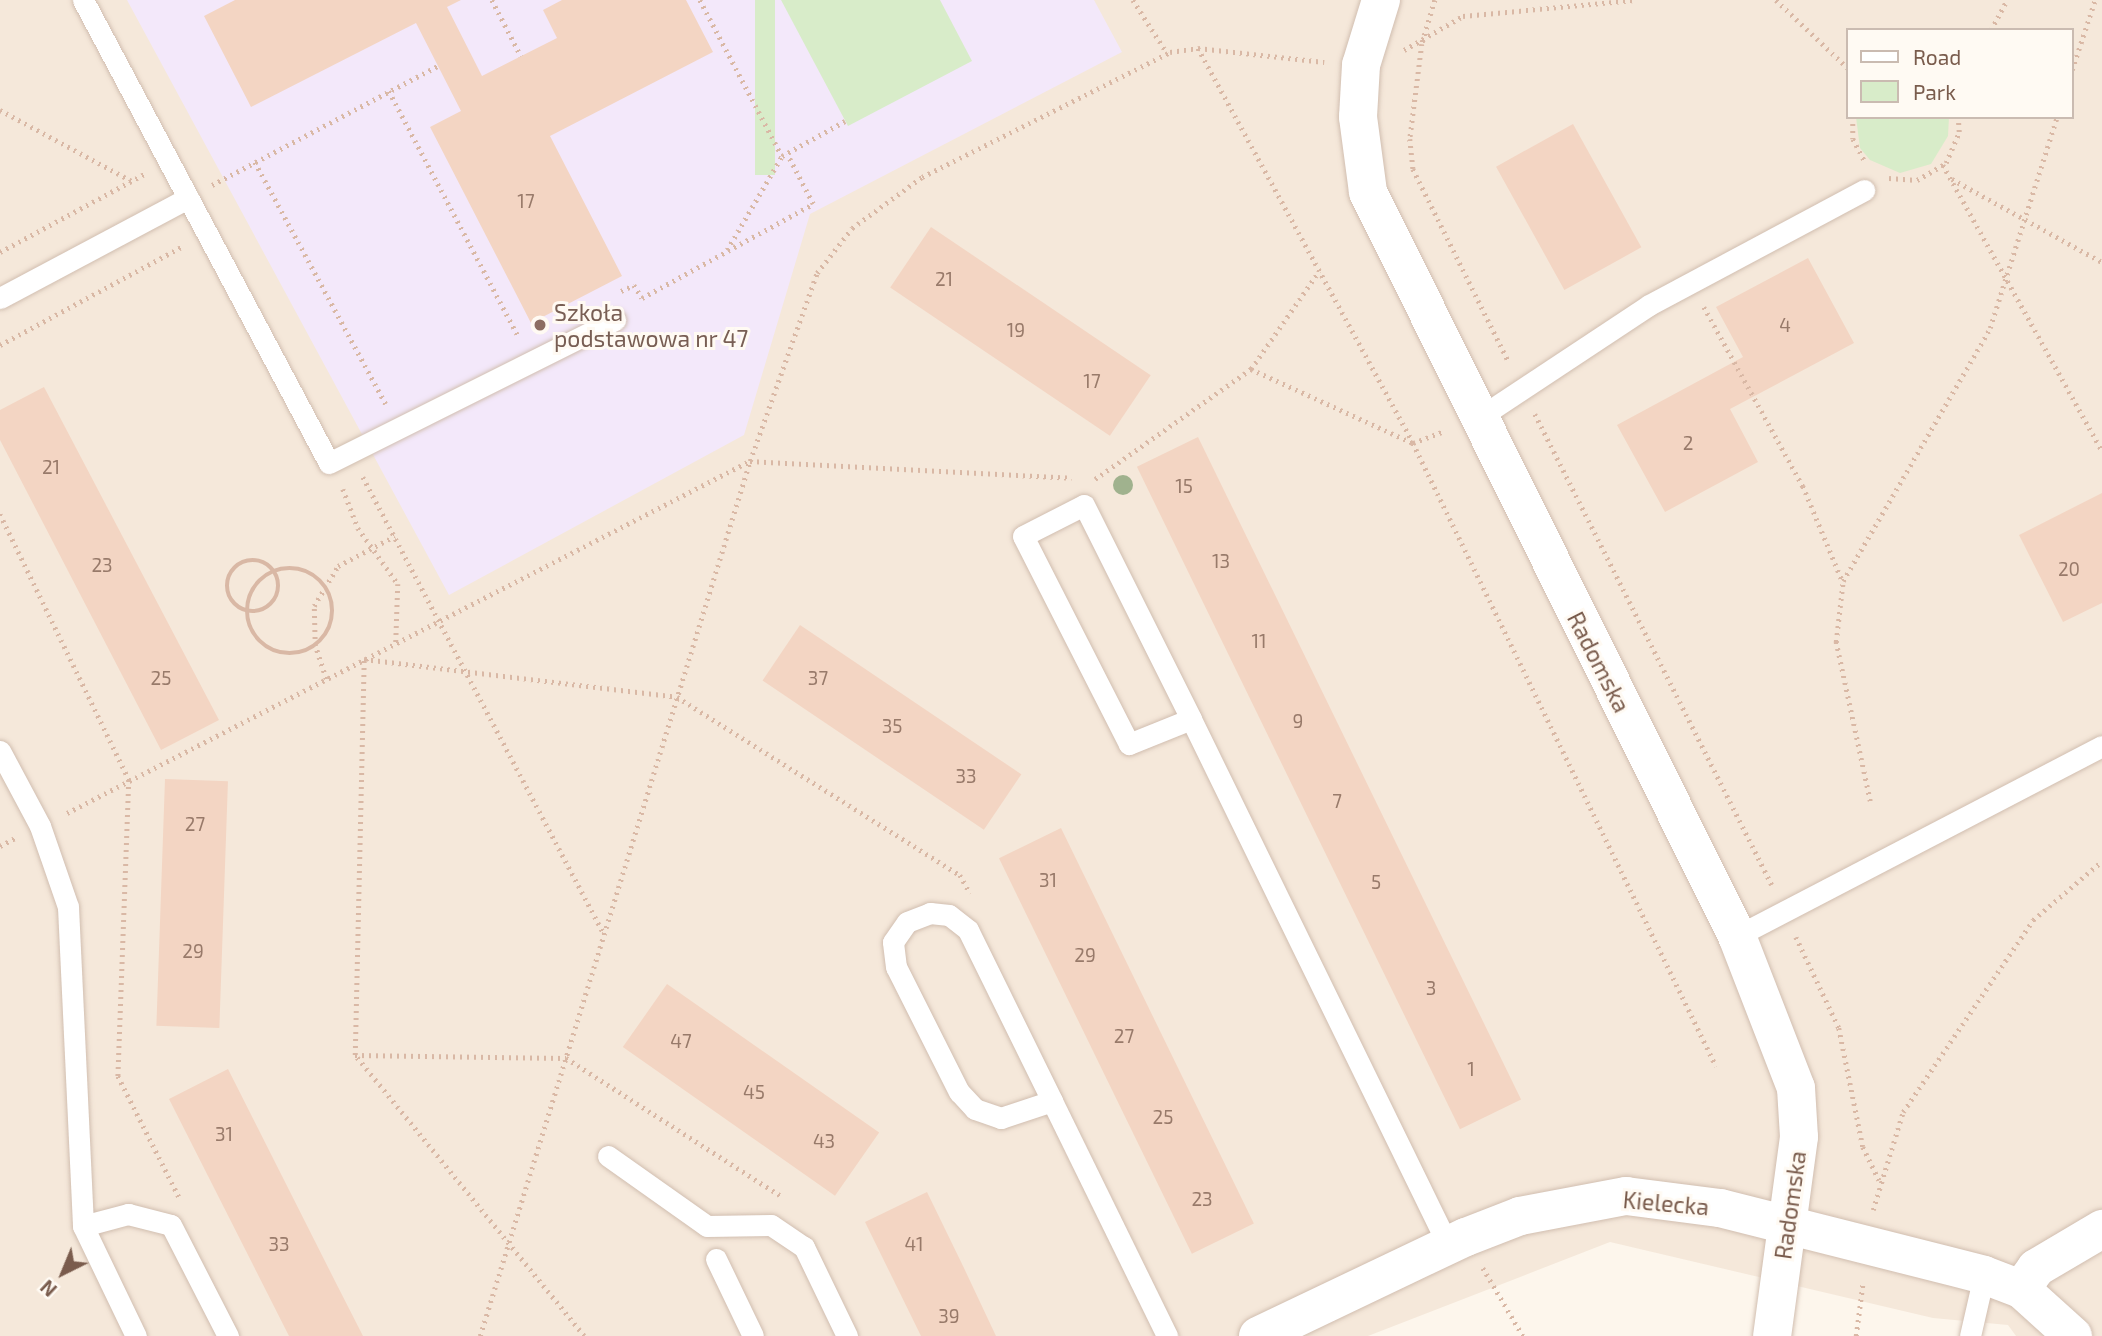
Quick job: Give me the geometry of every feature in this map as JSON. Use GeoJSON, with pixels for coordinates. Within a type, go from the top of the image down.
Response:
{"type":"FeatureCollection","features":[{"type":"Feature","properties":{"kind":"street","name":"Radomska"},"geometry":{"type":"LineString","coordinates":[[1381,0],[1361,65],[1358,117],[1368,192],[1478,419],[1737,936],[1796,1088],[1799,1138],[1772,1336]]}},
{"type":"Feature","properties":{"kind":"street","name":"Kielecka"},"geometry":{"type":"LineString","coordinates":[[1258,1336],[1457,1241],[1520,1216],[1626,1196],[1720,1208],[1984,1275],[2021,1289],[2073,1336]]}},
{"type":"Feature","properties":{"kind":"street"},"geometry":{"type":"LineString","coordinates":[[2021,1289],[2036,1268],[2102,1229]]}},
{"type":"Feature","properties":{"kind":"lane"},"geometry":{"type":"LineString","coordinates":[[83,0],[168,162],[197,193],[206,234],[329,463],[615,320]]}},
{"type":"Feature","properties":{"kind":"lane"},"geometry":{"type":"LineString","coordinates":[[1478,419],[1524,392],[1691,282],[1864,190]]}},
{"type":"Feature","properties":{"kind":"lane"},"geometry":{"type":"LineString","coordinates":[[0,298],[197,193]]}},
{"type":"Feature","properties":{"kind":"lane"},"geometry":{"type":"LineString","coordinates":[[1191,719],[1129,744],[1023,536],[1084,505],[1457,1241]]}},
{"type":"Feature","properties":{"kind":"lane"},"geometry":{"type":"LineString","coordinates":[[1737,936],[2102,746]]}},
{"type":"Feature","properties":{"kind":"lane"},"geometry":{"type":"LineString","coordinates":[[0,751],[40,826],[68,907],[83,1226],[136,1336]]}},
{"type":"Feature","properties":{"kind":"lane"},"geometry":{"type":"LineString","coordinates":[[1052,1101],[1000,1118],[975,1109],[959,1093],[896,967],[893,942],[907,922],[930,913],[949,915],[968,930],[1052,1101],[1167,1336]]}},
{"type":"Feature","properties":{"kind":"lane"},"geometry":{"type":"LineString","coordinates":[[608,1156],[707,1226],[771,1225],[804,1247],[847,1336]]}},
{"type":"Feature","properties":{"kind":"lane"},"geometry":{"type":"LineString","coordinates":[[83,1226],[128,1214],[171,1225],[228,1336]]}},
{"type":"Feature","properties":{"kind":"lane"},"geometry":{"type":"LineString","coordinates":[[716,1259],[753,1336]]}},
{"type":"Feature","properties":{"kind":"lane"},"geometry":{"type":"LineString","coordinates":[[1970,1336],[1984,1275]]}},
{"type":"Feature","properties":{"kind":"path"},"geometry":{"type":"LineString","coordinates":[[492,0],[521,56]]}},
{"type":"Feature","properties":{"kind":"path"},"geometry":{"type":"LineString","coordinates":[[609,297],[634,285],[642,298],[813,204],[700,0]]}},
{"type":"Feature","properties":{"kind":"path"},"geometry":{"type":"LineString","coordinates":[[1133,0],[1167,54]]}},
{"type":"Feature","properties":{"kind":"path"},"geometry":{"type":"LineString","coordinates":[[1435,0],[1422,44],[1410,139],[1413,169],[1785,912],[1839,1028],[1863,1147],[1879,1180]]}},
{"type":"Feature","properties":{"kind":"path"},"geometry":{"type":"LineString","coordinates":[[480,1336],[750,461],[817,273],[852,228],[922,177],[1167,54],[1198,48],[1361,65],[1422,44],[1463,16],[1634,0]]}},
{"type":"Feature","properties":{"kind":"path"},"geometry":{"type":"LineString","coordinates":[[1776,0],[1846,66]]}},
{"type":"Feature","properties":{"kind":"path"},"geometry":{"type":"LineString","coordinates":[[1992,28],[2007,0]]}},
{"type":"Feature","properties":{"kind":"path"},"geometry":{"type":"LineString","coordinates":[[2074,64],[2095,0]]}},
{"type":"Feature","properties":{"kind":"path"},"geometry":{"type":"LineString","coordinates":[[1198,48],[1413,443],[1716,1066]]}},
{"type":"Feature","properties":{"kind":"path"},"geometry":{"type":"LineString","coordinates":[[197,193],[438,66]]}},
{"type":"Feature","properties":{"kind":"path"},"geometry":{"type":"LineString","coordinates":[[389,92],[522,342],[510,348]]}},
{"type":"Feature","properties":{"kind":"path"},"geometry":{"type":"LineString","coordinates":[[0,110],[132,181]]}},
{"type":"Feature","properties":{"kind":"path"},"geometry":{"type":"LineString","coordinates":[[1853,119],[1853,139],[1870,168]]}},
{"type":"Feature","properties":{"kind":"path"},"geometry":{"type":"LineString","coordinates":[[1877,172],[1917,180],[1943,165],[1955,148],[1958,119]]}},
{"type":"Feature","properties":{"kind":"path"},"geometry":{"type":"LineString","coordinates":[[1870,801],[1836,642],[1843,580],[1990,328],[2056,119]]}},
{"type":"Feature","properties":{"kind":"path"},"geometry":{"type":"LineString","coordinates":[[726,251],[785,155],[845,121]]}},
{"type":"Feature","properties":{"kind":"path"},"geometry":{"type":"LineString","coordinates":[[0,252],[168,162]]}},
{"type":"Feature","properties":{"kind":"path"},"geometry":{"type":"LineString","coordinates":[[255,162],[390,410],[402,404]]}},
{"type":"Feature","properties":{"kind":"path"},"geometry":{"type":"LineString","coordinates":[[1943,165],[2102,451]]}},
{"type":"Feature","properties":{"kind":"path"},"geometry":{"type":"LineString","coordinates":[[1952,179],[2102,262]]}},
{"type":"Feature","properties":{"kind":"path"},"geometry":{"type":"LineString","coordinates":[[0,345],[206,234]]}},
{"type":"Feature","properties":{"kind":"path"},"geometry":{"type":"LineString","coordinates":[[0,846],[750,461],[1096,479],[1251,369],[1319,271]]}},
{"type":"Feature","properties":{"kind":"path"},"geometry":{"type":"LineString","coordinates":[[1691,282],[1803,486],[1843,580]]}},
{"type":"Feature","properties":{"kind":"path"},"geometry":{"type":"LineString","coordinates":[[1251,369],[1413,443]]}},
{"type":"Feature","properties":{"kind":"path"},"geometry":{"type":"LineString","coordinates":[[340,457],[349,512],[375,546],[401,602],[396,643]]}},
{"type":"Feature","properties":{"kind":"path"},"geometry":{"type":"LineString","coordinates":[[0,514],[129,780],[118,1076],[180,1200]]}},
{"type":"Feature","properties":{"kind":"path"},"geometry":{"type":"LineString","coordinates":[[326,679],[314,646],[314,606],[338,566],[395,536]]}},
{"type":"Feature","properties":{"kind":"path"},"geometry":{"type":"LineString","coordinates":[[247,612],[229,595],[231,573],[250,560],[274,571],[305,571],[325,587],[332,619],[314,646],[274,651],[252,632],[247,612],[253,588],[274,571]]}},
{"type":"Feature","properties":{"kind":"path"},"geometry":{"type":"LineString","coordinates":[[247,612],[276,600],[274,571]]}},
{"type":"Feature","properties":{"kind":"path"},"geometry":{"type":"LineString","coordinates":[[440,620],[604,934]]}},
{"type":"Feature","properties":{"kind":"path"},"geometry":{"type":"LineString","coordinates":[[364,659],[677,697]]}},
{"type":"Feature","properties":{"kind":"path"},"geometry":{"type":"LineString","coordinates":[[355,1055],[364,659]]}},
{"type":"Feature","properties":{"kind":"path"},"geometry":{"type":"LineString","coordinates":[[1856,1336],[1867,1245],[1879,1180],[1903,1112],[2033,920],[2102,860]]}},
{"type":"Feature","properties":{"kind":"path"},"geometry":{"type":"LineString","coordinates":[[1457,1241],[1523,1336]]}},
{"type":"Feature","properties":{"kind":"shaded area"},"geometry":{"type":"Polygon","coordinates":[[[0,0],[2102,0],[2102,1336],[2016,1336],[2008,1325],[1933,1318],[1610,1242],[1368,1336],[0,1336],[0,0]]]}},
{"type":"Feature","properties":{"kind":"shaded area","name":"Szkoła podstawowa nr 47"},"geometry":{"type":"Polygon","coordinates":[[[127,0],[1094,0],[1122,52],[810,214],[744,435],[449,595],[127,0]]]}},
{"type":"Feature","properties":{"kind":"green space"},"geometry":{"type":"Polygon","coordinates":[[[755,0],[775,0],[775,175],[755,175],[755,0]]]}},
{"type":"Feature","properties":{"kind":"green space"},"geometry":{"type":"Polygon","coordinates":[[[781,0],[940,0],[972,61],[848,126],[781,0]]]}},
{"type":"Feature","properties":{"kind":"green space"},"geometry":{"type":"Polygon","coordinates":[[[1856,119],[1949,119],[1948,136],[1931,164],[1900,173],[1870,160],[1860,148],[1856,119]]]}},
{"type":"Feature","properties":{"kind":"building"},"geometry":{"type":"Polygon","coordinates":[[[235,0],[461,0],[447,7],[482,76],[557,38],[543,10],[562,0],[686,0],[713,52],[550,136],[622,276],[531,323],[430,127],[461,111],[416,23],[251,107],[204,16],[235,0]]]}},
{"type":"Feature","properties":{"kind":"building"},"geometry":{"type":"Polygon","coordinates":[[[1573,124],[1641,247],[1564,290],[1496,167],[1573,124]]]}},
{"type":"Feature","properties":{"kind":"building"},"geometry":{"type":"Polygon","coordinates":[[[931,227],[1151,375],[1110,436],[890,288],[931,227]]]}},
{"type":"Feature","properties":{"kind":"building"},"geometry":{"type":"Polygon","coordinates":[[[1808,258],[1854,343],[1730,409],[1758,462],[1665,512],[1617,425],[1743,357],[1716,307],[1808,258]]]}},
{"type":"Feature","properties":{"kind":"building"},"geometry":{"type":"Polygon","coordinates":[[[44,387],[219,720],[161,750],[0,440],[0,410],[44,387]]]}},
{"type":"Feature","properties":{"kind":"building"},"geometry":{"type":"Polygon","coordinates":[[[1198,437],[1521,1099],[1460,1129],[1137,467],[1198,437]]]}},
{"type":"Feature","properties":{"kind":"building"},"geometry":{"type":"Polygon","coordinates":[[[2102,493],[2102,603],[2063,622],[2019,535],[2102,493]]]}},
{"type":"Feature","properties":{"kind":"building"},"geometry":{"type":"Polygon","coordinates":[[[800,625],[1021,774],[984,830],[763,681],[800,625]]]}},
{"type":"Feature","properties":{"kind":"building"},"geometry":{"type":"Polygon","coordinates":[[[165,779],[228,781],[219,1028],[156,1026],[165,779]]]}},
{"type":"Feature","properties":{"kind":"building"},"geometry":{"type":"Polygon","coordinates":[[[1061,828],[1254,1223],[1192,1254],[999,858],[1061,828]]]}},
{"type":"Feature","properties":{"kind":"building"},"geometry":{"type":"Polygon","coordinates":[[[667,984],[879,1133],[835,1196],[623,1047],[667,984]]]}},
{"type":"Feature","properties":{"kind":"building"},"geometry":{"type":"Polygon","coordinates":[[[228,1069],[363,1336],[289,1336],[169,1099],[228,1069]]]}},
{"type":"Feature","properties":{"kind":"building"},"geometry":{"type":"Polygon","coordinates":[[[927,1192],[996,1336],[921,1336],[865,1222],[927,1192]]]}},
{"type":"Feature","properties":{"kind":"place","name":"Szkoła podstawowa nr 47"},"geometry":{"type":"Point","coordinates":[540,325]}}]}
